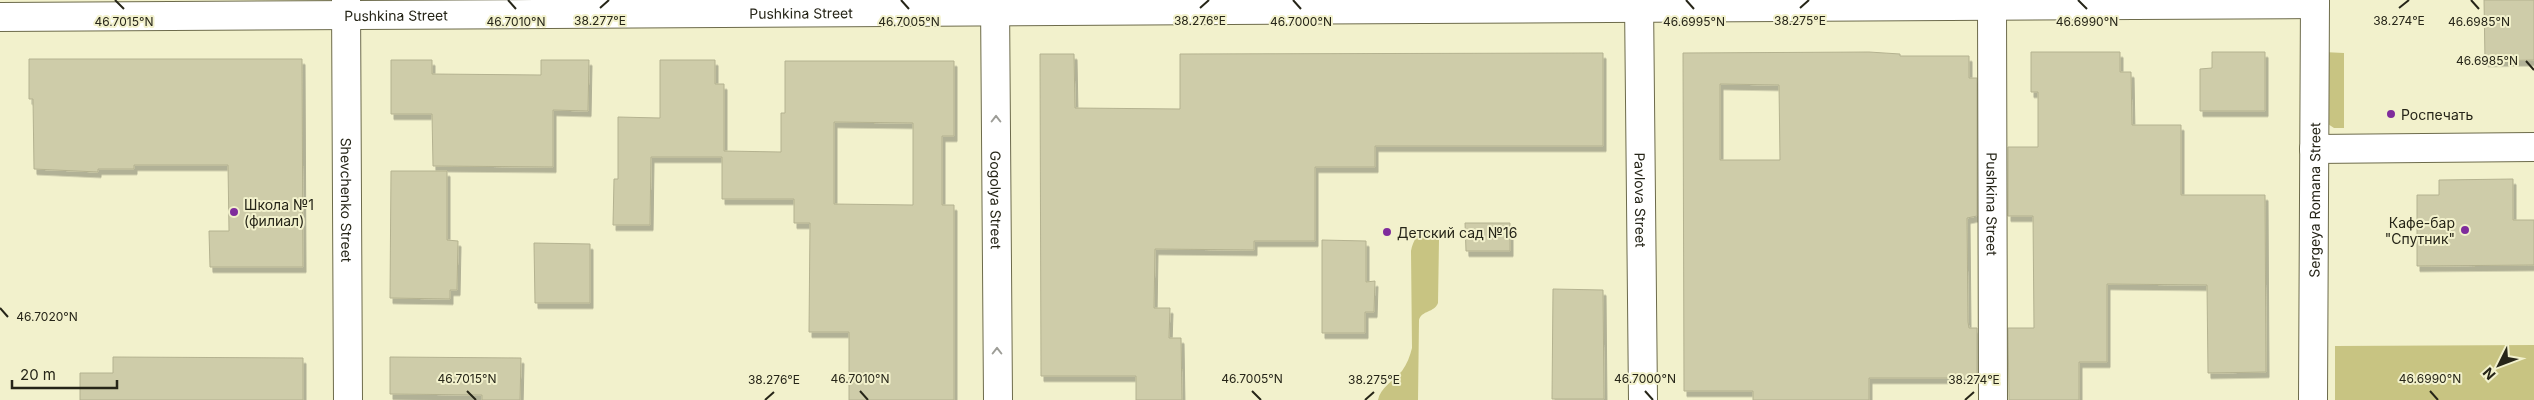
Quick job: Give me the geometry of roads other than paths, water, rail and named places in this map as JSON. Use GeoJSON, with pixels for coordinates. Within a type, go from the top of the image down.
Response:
{"type":"FeatureCollection","features":[{"type":"Feature","properties":{"kind":"street","name":"Pushkina Street"},"geometry":{"type":"LineString","coordinates":[[0,18],[347,8],[1639,4],[1992,6],[2314,2]]}},
{"type":"Feature","properties":{"kind":"street","name":"Sergeya Romana Street"},"geometry":{"type":"LineString","coordinates":[[2313,400],[2314,2]]}},
{"type":"Feature","properties":{"kind":"street","name":"Pavlova Street"},"geometry":{"type":"LineString","coordinates":[[1639,4],[1643,400]]}},
{"type":"Feature","properties":{"kind":"street","name":"Gogolya Street"},"geometry":{"type":"LineString","coordinates":[[995,6],[998,400]]}},
{"type":"Feature","properties":{"kind":"street","name":"Pushkina Street"},"geometry":{"type":"LineString","coordinates":[[1992,6],[1993,400]]}},
{"type":"Feature","properties":{"kind":"street","name":"Shevchenko Street"},"geometry":{"type":"LineString","coordinates":[[347,8],[348,400]]}},
{"type":"Feature","properties":{"kind":"street"},"geometry":{"type":"LineString","coordinates":[[2314,149],[2534,147]]}},
{"type":"Feature","properties":{"kind":"place","name":"Роспечать"},"geometry":{"type":"Point","coordinates":[2391,114]}},
{"type":"Feature","properties":{"kind":"place","name":"Школа №1 (филиал)"},"geometry":{"type":"Point","coordinates":[234,212]}},
{"type":"Feature","properties":{"kind":"place","name":"Кафе-бар \"Спутник\""},"geometry":{"type":"Point","coordinates":[2465,230]}},
{"type":"Feature","properties":{"kind":"place","name":"Детский сад №16"},"geometry":{"type":"Point","coordinates":[1387,232]}}]}
